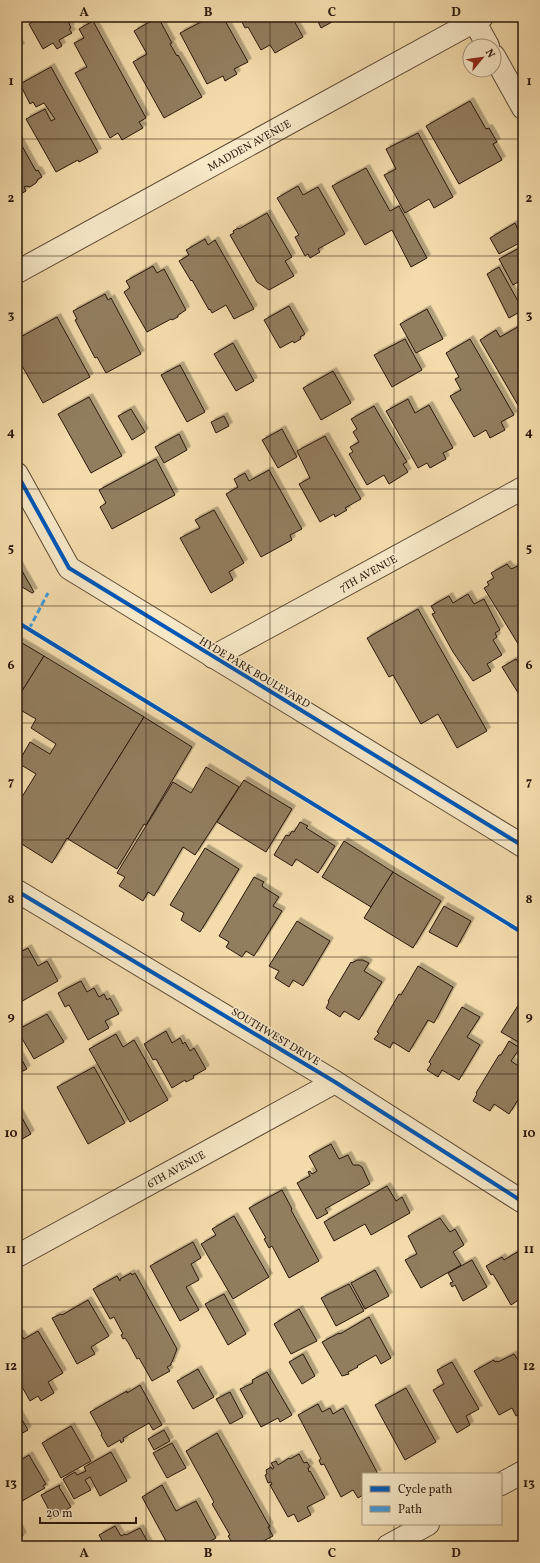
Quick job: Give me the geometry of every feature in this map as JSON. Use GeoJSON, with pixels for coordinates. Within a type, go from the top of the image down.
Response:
{"type":"FeatureCollection","features":[{"type":"Feature","properties":{"kind":"street"},"geometry":{"type":"LineString","coordinates":[[476,18],[485,38]]}},
{"type":"Feature","properties":{"kind":"street","name":"MADDEN AVENUE"},"geometry":{"type":"LineString","coordinates":[[17,272],[476,18]]}},
{"type":"Feature","properties":{"kind":"street"},"geometry":{"type":"LineString","coordinates":[[502,70],[523,108]]}},
{"type":"Feature","properties":{"kind":"street","name":"HYDE PARK BOULEVARD"},"geometry":{"type":"LineString","coordinates":[[17,474],[70,568],[523,846]]}},
{"type":"Feature","properties":{"kind":"street","name":"7TH AVENUE"},"geometry":{"type":"LineString","coordinates":[[213,657],[523,488]]}},
{"type":"Feature","properties":{"kind":"street","name":"SOUTHWEST DRIVE"},"geometry":{"type":"LineString","coordinates":[[17,891],[335,1082],[523,1202]]}},
{"type":"Feature","properties":{"kind":"street","name":"6TH AVENUE"},"geometry":{"type":"LineString","coordinates":[[17,1256],[335,1082]]}},
{"type":"Feature","properties":{"kind":"street"},"geometry":{"type":"LineString","coordinates":[[502,1483],[523,1472]]}},
{"type":"Feature","properties":{"kind":"street"},"geometry":{"type":"LineString","coordinates":[[388,1546],[426,1525]]}},
{"type":"Feature","properties":{"kind":"building"},"geometry":{"type":"Polygon","coordinates":[[[41,17],[63,17],[66,22],[68,21],[71,28],[69,29],[72,33],[59,40],[62,46],[57,49],[53,43],[43,49],[29,24],[41,17]]]}},
{"type":"Feature","properties":{"kind":"building"},"geometry":{"type":"Polygon","coordinates":[[[158,17],[172,43],[170,44],[202,97],[164,118],[133,62],[147,54],[134,31],[158,17]]]}},
{"type":"Feature","properties":{"kind":"building"},"geometry":{"type":"Polygon","coordinates":[[[198,17],[223,17],[248,62],[234,69],[237,74],[225,81],[223,76],[207,84],[180,33],[201,22],[198,17]]]}},
{"type":"Feature","properties":{"kind":"building"},"geometry":{"type":"Polygon","coordinates":[[[292,17],[303,37],[275,53],[270,45],[261,50],[248,27],[245,28],[240,18],[292,17]]]}},
{"type":"Feature","properties":{"kind":"building"},"geometry":{"type":"Polygon","coordinates":[[[316,17],[341,17],[321,28],[316,17]]]}},
{"type":"Feature","properties":{"kind":"building"},"geometry":{"type":"Polygon","coordinates":[[[93,21],[146,118],[139,122],[143,128],[122,140],[118,133],[110,138],[75,73],[87,67],[74,43],[84,38],[79,29],[93,21]]]}},
{"type":"Feature","properties":{"kind":"building"},"geometry":{"type":"Polygon","coordinates":[[[17,40],[21,47],[17,49],[17,40]]]}},
{"type":"Feature","properties":{"kind":"building"},"geometry":{"type":"Polygon","coordinates":[[[51,67],[98,152],[79,162],[78,160],[56,172],[26,119],[45,109],[51,121],[55,119],[44,103],[36,107],[33,102],[30,104],[20,84],[51,67]]]}},
{"type":"Feature","properties":{"kind":"building"},"geometry":{"type":"Polygon","coordinates":[[[470,101],[486,129],[489,128],[497,142],[493,144],[502,160],[459,184],[426,126],[470,101]]]}},
{"type":"Feature","properties":{"kind":"building"},"geometry":{"type":"Polygon","coordinates":[[[418,133],[453,197],[434,208],[429,199],[405,213],[384,175],[396,169],[386,149],[418,133]]]}},
{"type":"Feature","properties":{"kind":"building"},"geometry":{"type":"Polygon","coordinates":[[[17,137],[36,171],[38,170],[42,177],[30,187],[24,187],[26,191],[17,196],[17,137]]]}},
{"type":"Feature","properties":{"kind":"building"},"geometry":{"type":"Polygon","coordinates":[[[366,168],[390,211],[399,206],[427,258],[411,267],[392,230],[365,245],[332,186],[366,168]]]}},
{"type":"Feature","properties":{"kind":"building"},"geometry":{"type":"Polygon","coordinates":[[[298,186],[303,195],[318,187],[345,234],[318,249],[320,252],[310,258],[308,254],[305,256],[295,237],[299,235],[277,198],[298,186]]]}},
{"type":"Feature","properties":{"kind":"building"},"geometry":{"type":"Polygon","coordinates":[[[267,213],[292,257],[285,261],[294,276],[269,290],[257,282],[230,235],[238,228],[239,229],[267,213]]]}},
{"type":"Feature","properties":{"kind":"building"},"geometry":{"type":"Polygon","coordinates":[[[515,223],[523,241],[499,254],[490,238],[515,223]]]}},
{"type":"Feature","properties":{"kind":"building"},"geometry":{"type":"Polygon","coordinates":[[[205,239],[208,245],[215,240],[254,309],[234,319],[226,305],[212,313],[210,309],[209,310],[179,261],[189,255],[186,250],[205,239]]]}},
{"type":"Feature","properties":{"kind":"building"},"geometry":{"type":"Polygon","coordinates":[[[523,246],[523,279],[513,285],[499,259],[523,246]]]}},
{"type":"Feature","properties":{"kind":"building"},"geometry":{"type":"Polygon","coordinates":[[[153,266],[157,273],[164,269],[186,310],[178,315],[178,317],[172,320],[171,319],[147,332],[124,292],[130,288],[126,281],[153,266]]]}},
{"type":"Feature","properties":{"kind":"building"},"geometry":{"type":"Polygon","coordinates":[[[499,267],[523,310],[509,318],[487,274],[499,267]]]}},
{"type":"Feature","properties":{"kind":"building"},"geometry":{"type":"Polygon","coordinates":[[[105,294],[108,300],[111,298],[141,354],[106,373],[97,357],[95,358],[75,320],[77,319],[73,311],[105,294]]]}},
{"type":"Feature","properties":{"kind":"building"},"geometry":{"type":"Polygon","coordinates":[[[289,306],[305,334],[300,337],[301,339],[294,343],[293,341],[280,348],[264,320],[289,306]]]}},
{"type":"Feature","properties":{"kind":"building"},"geometry":{"type":"Polygon","coordinates":[[[427,309],[443,339],[416,353],[400,324],[427,309]]]}},
{"type":"Feature","properties":{"kind":"building"},"geometry":{"type":"Polygon","coordinates":[[[57,317],[90,377],[43,403],[17,357],[17,339],[57,317]]]}},
{"type":"Feature","properties":{"kind":"building"},"geometry":{"type":"Polygon","coordinates":[[[523,324],[522,412],[480,340],[496,330],[500,337],[523,324]]]}},
{"type":"Feature","properties":{"kind":"building"},"geometry":{"type":"Polygon","coordinates":[[[405,339],[422,370],[392,387],[374,355],[405,339]]]}},
{"type":"Feature","properties":{"kind":"building"},"geometry":{"type":"Polygon","coordinates":[[[470,339],[514,415],[501,422],[505,430],[490,438],[486,430],[474,437],[450,396],[461,390],[455,379],[459,377],[446,353],[470,339]]]}},
{"type":"Feature","properties":{"kind":"building"},"geometry":{"type":"Polygon","coordinates":[[[233,343],[254,381],[236,391],[214,354],[233,343]]]}},
{"type":"Feature","properties":{"kind":"building"},"geometry":{"type":"Polygon","coordinates":[[[180,365],[205,412],[187,422],[161,375],[180,365]]]}},
{"type":"Feature","properties":{"kind":"building"},"geometry":{"type":"Polygon","coordinates":[[[333,371],[351,403],[321,420],[303,388],[333,371]]]}},
{"type":"Feature","properties":{"kind":"building"},"geometry":{"type":"Polygon","coordinates":[[[89,397],[122,456],[91,473],[58,414],[89,397]]]}},
{"type":"Feature","properties":{"kind":"building"},"geometry":{"type":"Polygon","coordinates":[[[408,399],[415,413],[429,405],[453,448],[443,453],[446,459],[430,468],[427,463],[418,468],[386,411],[408,399]]]}},
{"type":"Feature","properties":{"kind":"building"},"geometry":{"type":"Polygon","coordinates":[[[374,406],[407,462],[403,464],[408,472],[389,484],[384,475],[367,485],[349,454],[353,452],[350,447],[359,442],[353,432],[357,429],[351,419],[374,406]]]}},
{"type":"Feature","properties":{"kind":"building"},"geometry":{"type":"Polygon","coordinates":[[[131,409],[145,432],[132,440],[118,416],[131,409]]]}},
{"type":"Feature","properties":{"kind":"building"},"geometry":{"type":"Polygon","coordinates":[[[224,416],[229,426],[216,433],[211,422],[224,416]]]}},
{"type":"Feature","properties":{"kind":"building"},"geometry":{"type":"Polygon","coordinates":[[[282,429],[297,457],[278,468],[262,440],[282,429]]]}},
{"type":"Feature","properties":{"kind":"building"},"geometry":{"type":"Polygon","coordinates":[[[179,434],[187,450],[164,463],[155,447],[179,434]]]}},
{"type":"Feature","properties":{"kind":"building"},"geometry":{"type":"Polygon","coordinates":[[[325,436],[361,499],[345,508],[347,510],[335,517],[334,514],[320,522],[299,484],[310,478],[297,451],[325,436]]]}},
{"type":"Feature","properties":{"kind":"building"},"geometry":{"type":"Polygon","coordinates":[[[156,459],[175,495],[112,529],[100,507],[106,503],[99,490],[156,459]]]}},
{"type":"Feature","properties":{"kind":"building"},"geometry":{"type":"Polygon","coordinates":[[[269,470],[302,529],[290,535],[292,540],[261,557],[226,494],[238,487],[234,479],[245,473],[249,481],[269,470]]]}},
{"type":"Feature","properties":{"kind":"building"},"geometry":{"type":"Polygon","coordinates":[[[214,510],[244,563],[229,572],[233,580],[211,593],[180,538],[200,528],[195,520],[214,510]]]}},
{"type":"Feature","properties":{"kind":"building"},"geometry":{"type":"Polygon","coordinates":[[[17,562],[34,592],[32,593],[17,584],[17,562]]]}},
{"type":"Feature","properties":{"kind":"building"},"geometry":{"type":"Polygon","coordinates":[[[507,564],[511,569],[518,566],[519,569],[523,567],[523,652],[484,588],[489,585],[487,582],[494,578],[491,573],[507,564]]]}},
{"type":"Feature","properties":{"kind":"building"},"geometry":{"type":"Polygon","coordinates":[[[468,594],[474,604],[484,599],[500,630],[495,633],[497,637],[493,640],[502,655],[487,664],[491,671],[473,681],[453,652],[432,614],[435,613],[431,606],[449,596],[453,603],[468,594]]]}},
{"type":"Feature","properties":{"kind":"building"},"geometry":{"type":"Polygon","coordinates":[[[418,609],[487,731],[457,748],[438,714],[421,724],[393,675],[389,677],[367,638],[418,609]]]}},
{"type":"Feature","properties":{"kind":"building"},"geometry":{"type":"Polygon","coordinates":[[[17,640],[44,656],[17,699],[17,640]]]}},
{"type":"Feature","properties":{"kind":"building"},"geometry":{"type":"Polygon","coordinates":[[[44,656],[144,717],[52,863],[17,841],[17,805],[36,774],[18,763],[30,742],[50,754],[56,744],[31,728],[36,719],[17,708],[17,699],[44,656]]]}},
{"type":"Feature","properties":{"kind":"building"},"geometry":{"type":"Polygon","coordinates":[[[516,659],[523,670],[523,694],[520,696],[502,667],[516,659]]]}},
{"type":"Feature","properties":{"kind":"building"},"geometry":{"type":"Polygon","coordinates":[[[144,717],[192,747],[146,825],[144,824],[117,869],[68,839],[144,717]]]}},
{"type":"Feature","properties":{"kind":"building"},"geometry":{"type":"Polygon","coordinates":[[[206,767],[239,787],[195,855],[183,847],[154,896],[148,892],[143,901],[119,886],[125,877],[117,873],[173,782],[191,793],[206,767]]]}},
{"type":"Feature","properties":{"kind":"building"},"geometry":{"type":"Polygon","coordinates":[[[244,780],[292,809],[266,852],[217,822],[244,780]]]}},
{"type":"Feature","properties":{"kind":"building"},"geometry":{"type":"Polygon","coordinates":[[[300,822],[308,826],[306,828],[335,846],[318,873],[296,859],[292,866],[274,855],[286,835],[289,836],[292,831],[294,832],[300,822]]]}},
{"type":"Feature","properties":{"kind":"building"},"geometry":{"type":"Polygon","coordinates":[[[344,841],[393,872],[371,907],[322,877],[344,841]]]}},
{"type":"Feature","properties":{"kind":"building"},"geometry":{"type":"Polygon","coordinates":[[[205,848],[239,869],[200,932],[181,920],[184,913],[170,905],[205,848]]]}},
{"type":"Feature","properties":{"kind":"building"},"geometry":{"type":"Polygon","coordinates":[[[393,872],[441,901],[413,948],[364,918],[393,872]]]}},
{"type":"Feature","properties":{"kind":"building"},"geometry":{"type":"Polygon","coordinates":[[[254,877],[264,882],[262,885],[263,887],[279,897],[273,906],[282,911],[254,956],[246,951],[242,957],[226,947],[229,942],[219,936],[254,877]]]}},
{"type":"Feature","properties":{"kind":"building"},"geometry":{"type":"Polygon","coordinates":[[[444,906],[471,921],[457,947],[429,932],[444,906]]]}},
{"type":"Feature","properties":{"kind":"building"},"geometry":{"type":"Polygon","coordinates":[[[297,921],[330,941],[303,986],[293,980],[289,987],[275,978],[279,971],[269,966],[297,921]]]}},
{"type":"Feature","properties":{"kind":"building"},"geometry":{"type":"Polygon","coordinates":[[[28,948],[38,966],[47,961],[58,981],[17,1004],[17,954],[28,948]]]}},
{"type":"Feature","properties":{"kind":"building"},"geometry":{"type":"Polygon","coordinates":[[[357,960],[363,960],[369,963],[364,971],[382,982],[359,1020],[344,1011],[340,1017],[326,1008],[329,1002],[328,1001],[351,962],[352,963],[357,960]]]}},
{"type":"Feature","properties":{"kind":"building"},"geometry":{"type":"Polygon","coordinates":[[[418,966],[453,987],[434,1023],[428,1020],[409,1052],[393,1042],[390,1048],[374,1039],[379,1033],[377,1032],[399,994],[401,995],[418,966]]]}},
{"type":"Feature","properties":{"kind":"building"},"geometry":{"type":"Polygon","coordinates":[[[81,981],[87,992],[94,988],[99,997],[104,994],[107,1000],[110,998],[119,1014],[105,1021],[109,1028],[88,1040],[69,1005],[65,1007],[58,993],[81,981]]]}},
{"type":"Feature","properties":{"kind":"building"},"geometry":{"type":"Polygon","coordinates":[[[519,1004],[523,1007],[523,1038],[520,1043],[501,1032],[519,1004]]]}},
{"type":"Feature","properties":{"kind":"building"},"geometry":{"type":"Polygon","coordinates":[[[462,1007],[480,1017],[467,1037],[480,1045],[459,1080],[442,1070],[438,1077],[427,1070],[431,1064],[429,1062],[462,1007]]]}},
{"type":"Feature","properties":{"kind":"building"},"geometry":{"type":"Polygon","coordinates":[[[47,1014],[64,1042],[34,1059],[17,1030],[47,1014]]]}},
{"type":"Feature","properties":{"kind":"building"},"geometry":{"type":"Polygon","coordinates":[[[166,1031],[172,1043],[180,1038],[183,1044],[185,1042],[190,1051],[194,1048],[206,1069],[193,1076],[194,1078],[186,1082],[185,1080],[172,1088],[156,1059],[153,1060],[144,1044],[166,1031]]]}},
{"type":"Feature","properties":{"kind":"building"},"geometry":{"type":"Polygon","coordinates":[[[116,1034],[123,1047],[134,1040],[168,1100],[130,1122],[89,1049],[116,1034]]]}},
{"type":"Feature","properties":{"kind":"building"},"geometry":{"type":"Polygon","coordinates":[[[509,1041],[520,1048],[511,1061],[523,1069],[523,1092],[509,1114],[494,1104],[490,1111],[473,1101],[477,1094],[476,1093],[509,1041]]]}},
{"type":"Feature","properties":{"kind":"building"},"geometry":{"type":"Polygon","coordinates":[[[17,1051],[27,1069],[17,1074],[17,1051]]]}},
{"type":"Feature","properties":{"kind":"building"},"geometry":{"type":"Polygon","coordinates":[[[94,1067],[125,1123],[88,1144],[57,1087],[94,1067]]]}},
{"type":"Feature","properties":{"kind":"building"},"geometry":{"type":"Polygon","coordinates":[[[17,1109],[31,1134],[17,1142],[17,1109]]]}},
{"type":"Feature","properties":{"kind":"building"},"geometry":{"type":"Polygon","coordinates":[[[331,1144],[339,1159],[348,1155],[353,1165],[359,1165],[362,1167],[370,1184],[325,1209],[328,1213],[317,1219],[297,1183],[310,1176],[308,1172],[310,1171],[312,1174],[317,1171],[309,1156],[331,1144]]]}},
{"type":"Feature","properties":{"kind":"building"},"geometry":{"type":"Polygon","coordinates":[[[387,1186],[396,1201],[402,1197],[410,1213],[371,1235],[365,1224],[334,1241],[324,1222],[387,1186]]]}},
{"type":"Feature","properties":{"kind":"building"},"geometry":{"type":"Polygon","coordinates":[[[282,1190],[292,1209],[291,1210],[319,1261],[289,1278],[272,1246],[269,1248],[264,1239],[266,1238],[249,1208],[282,1190]]]}},
{"type":"Feature","properties":{"kind":"building"},"geometry":{"type":"Polygon","coordinates":[[[234,1216],[269,1277],[233,1299],[201,1244],[216,1235],[212,1229],[234,1216]]]}},
{"type":"Feature","properties":{"kind":"building"},"geometry":{"type":"Polygon","coordinates":[[[440,1218],[450,1232],[455,1229],[464,1245],[453,1252],[461,1265],[421,1288],[405,1260],[417,1254],[408,1236],[440,1218]]]}},
{"type":"Feature","properties":{"kind":"building"},"geometry":{"type":"Polygon","coordinates":[[[193,1242],[201,1258],[191,1264],[199,1280],[186,1287],[199,1310],[180,1321],[150,1266],[193,1242]]]}},
{"type":"Feature","properties":{"kind":"building"},"geometry":{"type":"Polygon","coordinates":[[[519,1251],[522,1257],[523,1256],[523,1297],[511,1305],[493,1274],[491,1275],[486,1266],[502,1257],[504,1260],[519,1251]]]}},
{"type":"Feature","properties":{"kind":"building"},"geometry":{"type":"Polygon","coordinates":[[[472,1260],[487,1287],[463,1301],[455,1285],[452,1287],[450,1283],[453,1282],[448,1273],[472,1260]]]}},
{"type":"Feature","properties":{"kind":"building"},"geometry":{"type":"Polygon","coordinates":[[[375,1270],[389,1296],[365,1309],[351,1283],[375,1270]]]}},
{"type":"Feature","properties":{"kind":"building"},"geometry":{"type":"Polygon","coordinates":[[[131,1273],[132,1275],[135,1273],[177,1349],[171,1365],[167,1367],[170,1371],[152,1381],[139,1358],[137,1359],[125,1338],[123,1339],[121,1335],[123,1334],[114,1317],[110,1319],[93,1289],[117,1276],[120,1281],[120,1279],[131,1273]]]}},
{"type":"Feature","properties":{"kind":"building"},"geometry":{"type":"Polygon","coordinates":[[[349,1284],[364,1311],[336,1326],[321,1298],[349,1284]]]}},
{"type":"Feature","properties":{"kind":"building"},"geometry":{"type":"Polygon","coordinates":[[[224,1294],[246,1334],[228,1345],[205,1304],[224,1294]]]}},
{"type":"Feature","properties":{"kind":"building"},"geometry":{"type":"Polygon","coordinates":[[[88,1300],[109,1336],[91,1347],[95,1354],[77,1364],[52,1318],[61,1314],[62,1315],[88,1300]]]}},
{"type":"Feature","properties":{"kind":"building"},"geometry":{"type":"Polygon","coordinates":[[[299,1309],[317,1341],[291,1354],[274,1324],[299,1309]]]}},
{"type":"Feature","properties":{"kind":"building"},"geometry":{"type":"Polygon","coordinates":[[[369,1317],[391,1358],[381,1364],[376,1355],[348,1372],[349,1374],[342,1376],[322,1342],[339,1333],[340,1334],[369,1317]]]}},
{"type":"Feature","properties":{"kind":"building"},"geometry":{"type":"Polygon","coordinates":[[[38,1331],[63,1373],[48,1382],[54,1393],[41,1401],[38,1396],[30,1401],[17,1378],[17,1335],[20,1333],[24,1339],[38,1331]]]}},
{"type":"Feature","properties":{"kind":"building"},"geometry":{"type":"Polygon","coordinates":[[[303,1354],[315,1376],[302,1384],[289,1362],[303,1354]]]}},
{"type":"Feature","properties":{"kind":"building"},"geometry":{"type":"Polygon","coordinates":[[[514,1354],[518,1360],[521,1359],[523,1361],[523,1412],[516,1416],[512,1408],[499,1415],[474,1371],[494,1360],[495,1362],[498,1362],[514,1354]]]}},
{"type":"Feature","properties":{"kind":"building"},"geometry":{"type":"Polygon","coordinates":[[[452,1362],[479,1409],[466,1416],[470,1425],[457,1433],[433,1390],[444,1384],[437,1370],[452,1362]]]}},
{"type":"Feature","properties":{"kind":"building"},"geometry":{"type":"Polygon","coordinates":[[[198,1369],[214,1397],[193,1409],[177,1381],[198,1369]]]}},
{"type":"Feature","properties":{"kind":"building"},"geometry":{"type":"Polygon","coordinates":[[[267,1372],[292,1415],[280,1422],[278,1418],[261,1427],[240,1389],[253,1383],[252,1380],[267,1372]]]}},
{"type":"Feature","properties":{"kind":"building"},"geometry":{"type":"Polygon","coordinates":[[[140,1385],[162,1425],[153,1430],[149,1423],[123,1438],[124,1441],[121,1443],[120,1440],[108,1447],[90,1412],[140,1385]]]}},
{"type":"Feature","properties":{"kind":"building"},"geometry":{"type":"Polygon","coordinates":[[[406,1388],[436,1442],[405,1460],[375,1405],[406,1388]]]}},
{"type":"Feature","properties":{"kind":"building"},"geometry":{"type":"Polygon","coordinates":[[[230,1392],[243,1417],[230,1424],[216,1399],[230,1392]]]}},
{"type":"Feature","properties":{"kind":"building"},"geometry":{"type":"Polygon","coordinates":[[[318,1404],[322,1412],[330,1408],[333,1414],[343,1408],[377,1473],[362,1473],[362,1496],[358,1498],[353,1490],[341,1497],[324,1464],[321,1465],[319,1460],[321,1459],[298,1415],[318,1404]]]}},
{"type":"Feature","properties":{"kind":"building"},"geometry":{"type":"Polygon","coordinates":[[[17,1411],[28,1430],[17,1436],[17,1411]]]}},
{"type":"Feature","properties":{"kind":"building"},"geometry":{"type":"Polygon","coordinates":[[[71,1426],[91,1461],[61,1478],[42,1443],[71,1426]]]}},
{"type":"Feature","properties":{"kind":"building"},"geometry":{"type":"Polygon","coordinates":[[[164,1430],[170,1441],[154,1450],[148,1439],[164,1430]]]}},
{"type":"Feature","properties":{"kind":"building"},"geometry":{"type":"Polygon","coordinates":[[[217,1433],[270,1527],[268,1527],[273,1536],[254,1546],[234,1546],[228,1536],[230,1535],[212,1504],[214,1502],[186,1451],[217,1433]]]}},
{"type":"Feature","properties":{"kind":"building"},"geometry":{"type":"Polygon","coordinates":[[[172,1443],[186,1468],[167,1478],[153,1453],[172,1443]]]}},
{"type":"Feature","properties":{"kind":"building"},"geometry":{"type":"Polygon","coordinates":[[[111,1452],[127,1481],[100,1496],[90,1477],[85,1480],[91,1490],[74,1499],[63,1479],[75,1472],[77,1475],[86,1471],[84,1467],[111,1452]]]}},
{"type":"Feature","properties":{"kind":"building"},"geometry":{"type":"Polygon","coordinates":[[[299,1454],[304,1463],[307,1462],[310,1467],[308,1468],[309,1472],[310,1471],[325,1498],[307,1507],[311,1515],[298,1522],[294,1514],[288,1517],[270,1485],[272,1484],[271,1482],[268,1483],[265,1475],[267,1474],[266,1470],[271,1467],[272,1469],[274,1468],[271,1463],[276,1461],[278,1465],[299,1454]]]}},
{"type":"Feature","properties":{"kind":"building"},"geometry":{"type":"Polygon","coordinates":[[[29,1455],[46,1484],[43,1486],[45,1488],[22,1501],[21,1498],[17,1501],[17,1462],[29,1455]]]}},
{"type":"Feature","properties":{"kind":"building"},"geometry":{"type":"Polygon","coordinates":[[[60,1485],[59,1487],[71,1507],[50,1519],[46,1512],[49,1510],[41,1495],[60,1485]]]}},
{"type":"Feature","properties":{"kind":"building"},"geometry":{"type":"Polygon","coordinates":[[[162,1485],[176,1511],[196,1501],[216,1538],[202,1546],[171,1546],[169,1542],[167,1543],[142,1497],[162,1485]]]}},
{"type":"Feature","properties":{"kind":"building"},"geometry":{"type":"Polygon","coordinates":[[[17,1525],[23,1536],[17,1540],[17,1525]]]}},
{"type":"Feature","properties":{"kind":"building"},"geometry":{"type":"Polygon","coordinates":[[[115,1526],[121,1536],[140,1528],[150,1546],[105,1546],[99,1535],[115,1526]]]}},
{"type":"Feature","properties":{"kind":"marked path"},"geometry":{"type":"LineString","coordinates":[[29,629],[48,593]]}},
{"type":"Feature","properties":{"kind":"cycle path"},"geometry":{"type":"LineString","coordinates":[[17,474],[69,568],[523,846]]}},
{"type":"Feature","properties":{"kind":"cycle path"},"geometry":{"type":"LineString","coordinates":[[17,622],[523,933]]}},
{"type":"Feature","properties":{"kind":"cycle path"},"geometry":{"type":"LineString","coordinates":[[17,891],[335,1082],[523,1202]]}}]}
